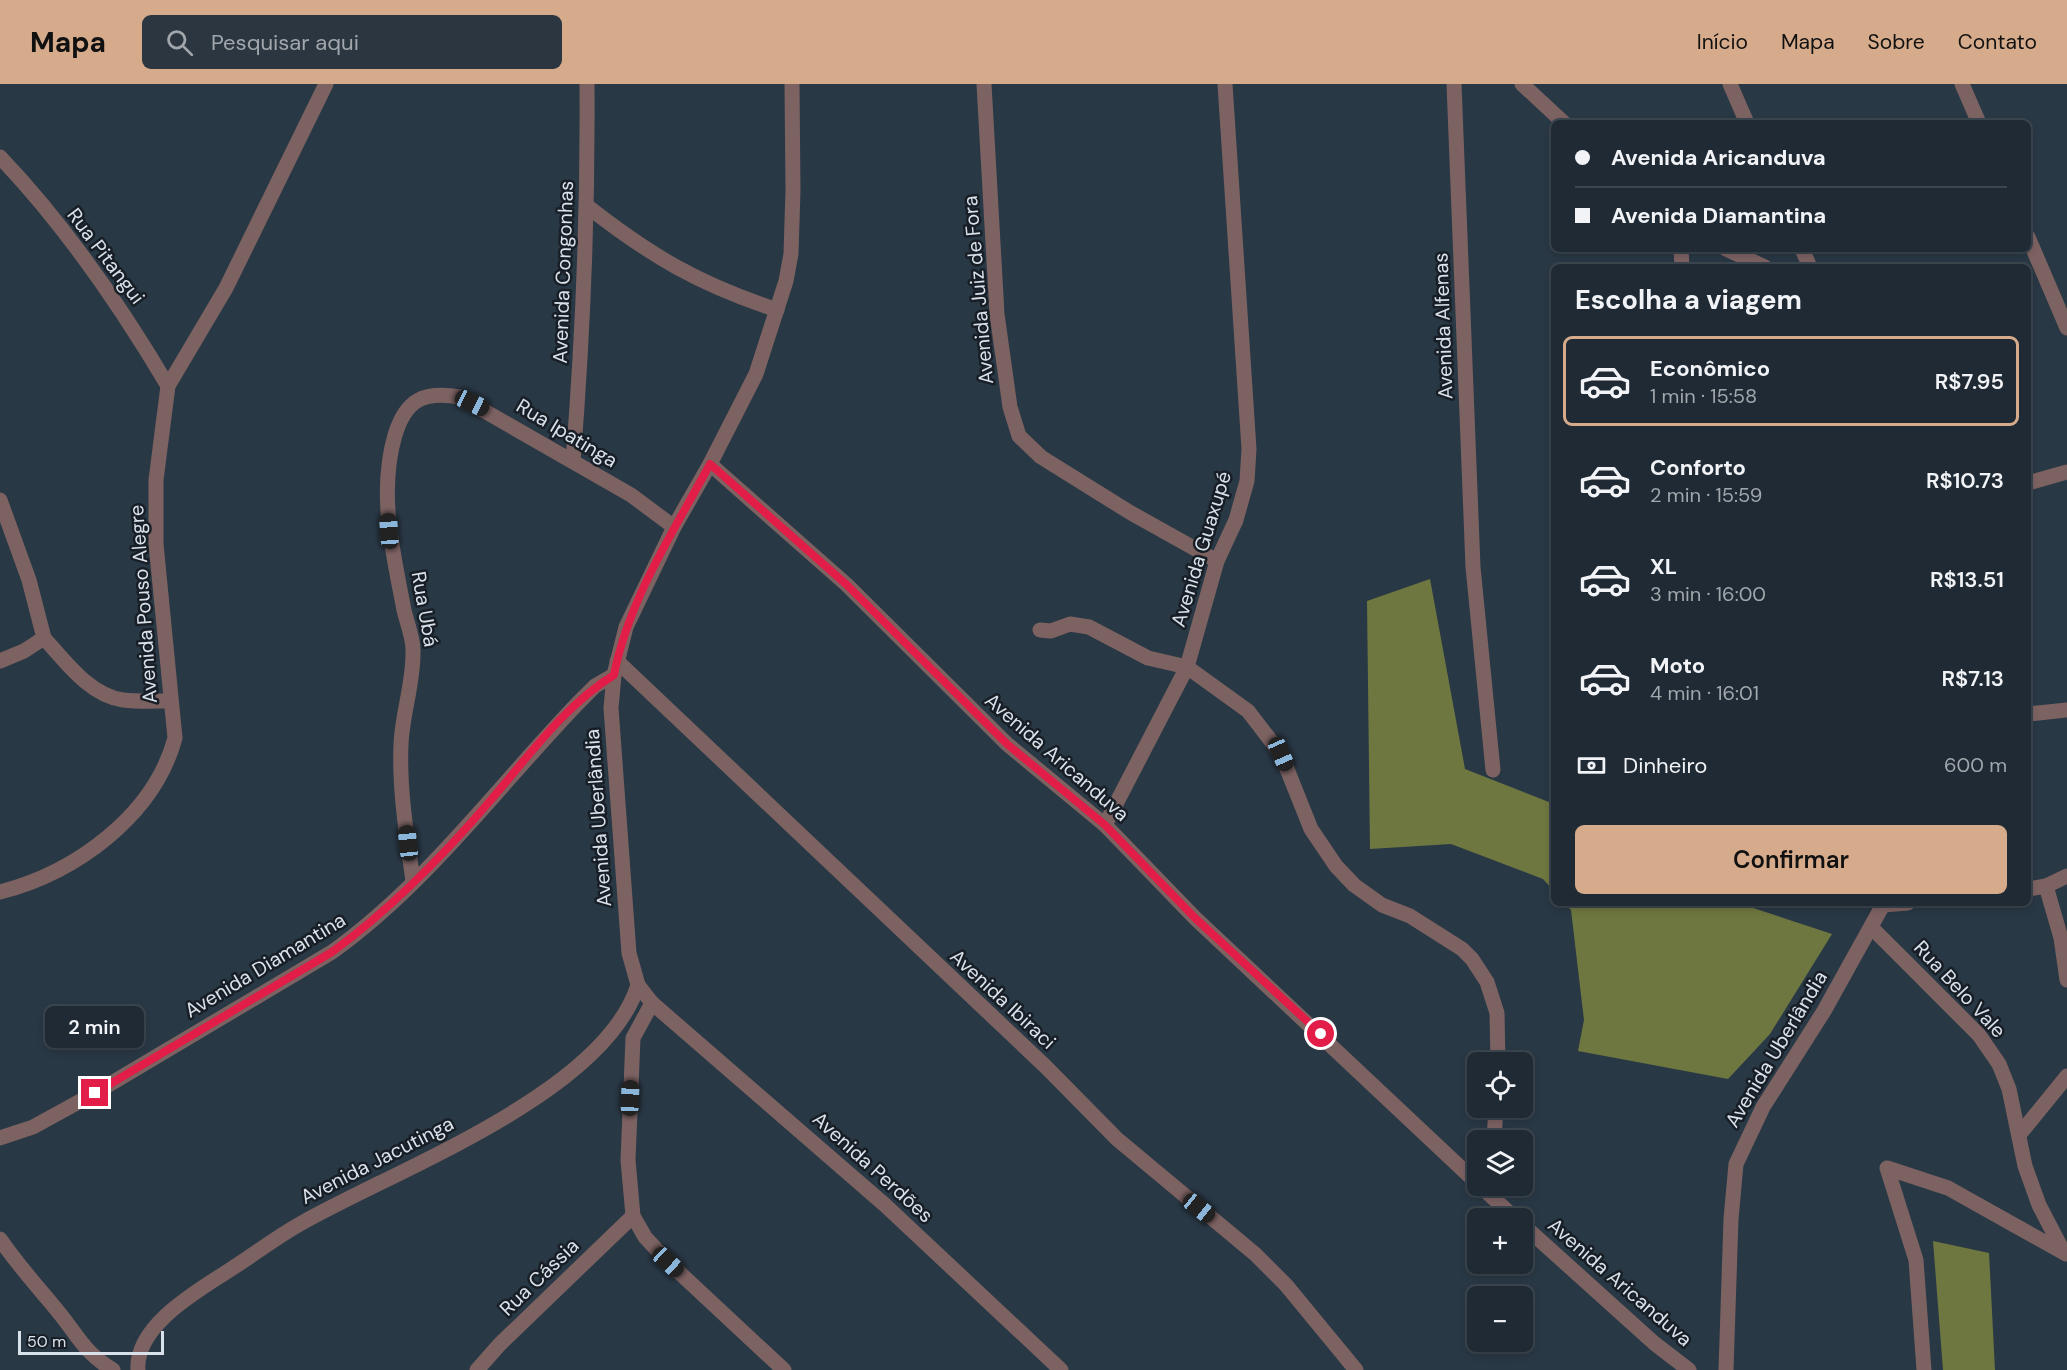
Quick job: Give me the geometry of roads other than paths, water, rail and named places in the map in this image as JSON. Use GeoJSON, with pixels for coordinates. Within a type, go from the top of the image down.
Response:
{"type":"FeatureCollection","features":[{"type":"Feature","properties":{"kind":"street","name":"Avenida Pouso Alegre"},"geometry":{"type":"LineString","coordinates":[[0,892],[28,885],[70,864],[118,828],[154,783],[169,758],[175,738],[156,544],[156,480],[168,386],[226,288],[326,84]]}},
{"type":"Feature","properties":{"kind":"street","name":"Avenida Congonhas"},"geometry":{"type":"LineString","coordinates":[[573,461],[583,341],[587,206],[587,84]]}},
{"type":"Feature","properties":{"kind":"street","name":"Avenida Uberlândia"},"geometry":{"type":"LineString","coordinates":[[652,1003],[638,985],[629,953],[611,708],[616,668],[626,627],[674,527],[710,464],[756,374],[777,310],[791,254],[792,84]]}},
{"type":"Feature","properties":{"kind":"street","name":"Avenida Juiz de Fora"},"geometry":{"type":"LineString","coordinates":[[984,84],[997,314],[1010,407],[1019,436],[1041,457],[1131,513],[1217,561]]}},
{"type":"Feature","properties":{"kind":"street","name":"Avenida Guaxupé"},"geometry":{"type":"LineString","coordinates":[[1105,825],[1187,667],[1217,561],[1236,520],[1247,481],[1249,449],[1225,84]]}},
{"type":"Feature","properties":{"kind":"street","name":"Avenida Alfenas"},"geometry":{"type":"LineString","coordinates":[[1454,84],[1473,567],[1492,770]]}},
{"type":"Feature","properties":{"kind":"street"},"geometry":{"type":"LineString","coordinates":[[1522,84],[1561,120]]}},
{"type":"Feature","properties":{"kind":"street"},"geometry":{"type":"LineString","coordinates":[[1730,84],[1746,120]]}},
{"type":"Feature","properties":{"kind":"street"},"geometry":{"type":"LineString","coordinates":[[1962,84],[1978,120]]}},
{"type":"Feature","properties":{"kind":"street","name":"Rua Pitangui"},"geometry":{"type":"LineString","coordinates":[[0,157],[22,181],[132,325],[168,386]]}},
{"type":"Feature","properties":{"kind":"street"},"geometry":{"type":"LineString","coordinates":[[587,206],[639,247],[674,268],[730,294],[777,310]]}},
{"type":"Feature","properties":{"kind":"street"},"geometry":{"type":"LineString","coordinates":[[2031,244],[2067,328]]}},
{"type":"Feature","properties":{"kind":"street"},"geometry":{"type":"LineString","coordinates":[[1732,252],[1758,264]]}},
{"type":"Feature","properties":{"kind":"street","name":"Rua Ipatinga"},"geometry":{"type":"LineString","coordinates":[[401,416],[421,399],[432,395],[460,397],[631,495],[674,527]]}},
{"type":"Feature","properties":{"kind":"street","name":"Rua Ubá"},"geometry":{"type":"LineString","coordinates":[[401,416],[392,446],[387,490],[389,531],[414,648],[411,685],[401,743],[402,787],[413,881]]}},
{"type":"Feature","properties":{"kind":"street","name":"Avenida Aricanduva"},"geometry":{"type":"LineString","coordinates":[[710,464],[847,585],[1007,744],[1105,825],[1195,918],[1467,1172]]}},
{"type":"Feature","properties":{"kind":"street"},"geometry":{"type":"LineString","coordinates":[[2031,482],[2067,472]]}},
{"type":"Feature","properties":{"kind":"street"},"geometry":{"type":"LineString","coordinates":[[0,500],[30,580],[44,638],[92,686],[107,694],[122,700],[170,701]]}},
{"type":"Feature","properties":{"kind":"street"},"geometry":{"type":"LineString","coordinates":[[1041,630],[1051,630],[1070,624],[1089,627],[1148,658],[1187,667],[1248,711],[1281,754],[1311,829],[1336,866],[1354,885],[1382,905],[1410,916],[1441,935],[1472,959],[1487,982],[1497,1013],[1497,1052]]}},
{"type":"Feature","properties":{"kind":"street"},"geometry":{"type":"LineString","coordinates":[[0,661],[24,651],[44,638]]}},
{"type":"Feature","properties":{"kind":"street","name":"Avenida Diamantina"},"geometry":{"type":"LineString","coordinates":[[0,1138],[33,1127],[95,1093],[332,952],[365,928],[452,845],[572,709],[616,668]]}},
{"type":"Feature","properties":{"kind":"street","name":"Avenida Ibiraci"},"geometry":{"type":"LineString","coordinates":[[616,668],[1046,1067],[1117,1139],[1255,1254],[1286,1285],[1356,1370]]}},
{"type":"Feature","properties":{"kind":"street"},"geometry":{"type":"LineString","coordinates":[[2031,714],[2067,710]]}},
{"type":"Feature","properties":{"kind":"street"},"geometry":{"type":"LineString","coordinates":[[2031,888],[2046,886],[2067,876]]}},
{"type":"Feature","properties":{"kind":"street"},"geometry":{"type":"LineString","coordinates":[[2046,886],[2061,938],[2067,980]]}},
{"type":"Feature","properties":{"kind":"street","name":"Avenida Uberlândia"},"geometry":{"type":"LineString","coordinates":[[1726,1370],[1731,1219],[1736,1164],[1763,1107],[1824,1011],[1883,906]]}},
{"type":"Feature","properties":{"kind":"street","name":"Rua Belo Vale"},"geometry":{"type":"LineString","coordinates":[[1871,927],[1979,1035],[1999,1064],[2009,1089],[2025,1166],[2038,1205],[2066,1255]]}},
{"type":"Feature","properties":{"kind":"street","name":"Avenida Jacutinga"},"geometry":{"type":"LineString","coordinates":[[138,1370],[137,1357],[146,1340],[182,1300],[300,1224],[515,1111],[570,1073],[597,1046],[621,1021],[633,1000],[638,985]]}},
{"type":"Feature","properties":{"kind":"street"},"geometry":{"type":"LineString","coordinates":[[652,1003],[633,1038],[628,1160],[633,1216],[645,1237],[668,1262],[784,1370]]}},
{"type":"Feature","properties":{"kind":"street","name":"Avenida Perdões"},"geometry":{"type":"LineString","coordinates":[[652,1003],[885,1204],[1061,1370]]}},
{"type":"Feature","properties":{"kind":"street"},"geometry":{"type":"LineString","coordinates":[[2019,1135],[2067,1076]]}},
{"type":"Feature","properties":{"kind":"street"},"geometry":{"type":"LineString","coordinates":[[1924,1370],[1916,1260],[1887,1168],[1948,1188],[2066,1255]]}},
{"type":"Feature","properties":{"kind":"street","name":"Avenida Aricanduva"},"geometry":{"type":"LineString","coordinates":[[1492,1196],[1505,1208]]}},
{"type":"Feature","properties":{"kind":"street","name":"Rua Cássia"},"geometry":{"type":"LineString","coordinates":[[477,1370],[500,1344],[633,1216]]}},
{"type":"Feature","properties":{"kind":"street","name":"Avenida Aricanduva"},"geometry":{"type":"LineString","coordinates":[[1533,1234],[1654,1343],[1689,1370]]}},
{"type":"Feature","properties":{"kind":"street"},"geometry":{"type":"LineString","coordinates":[[0,1239],[63,1317],[78,1342],[95,1358],[113,1370]]}}]}
